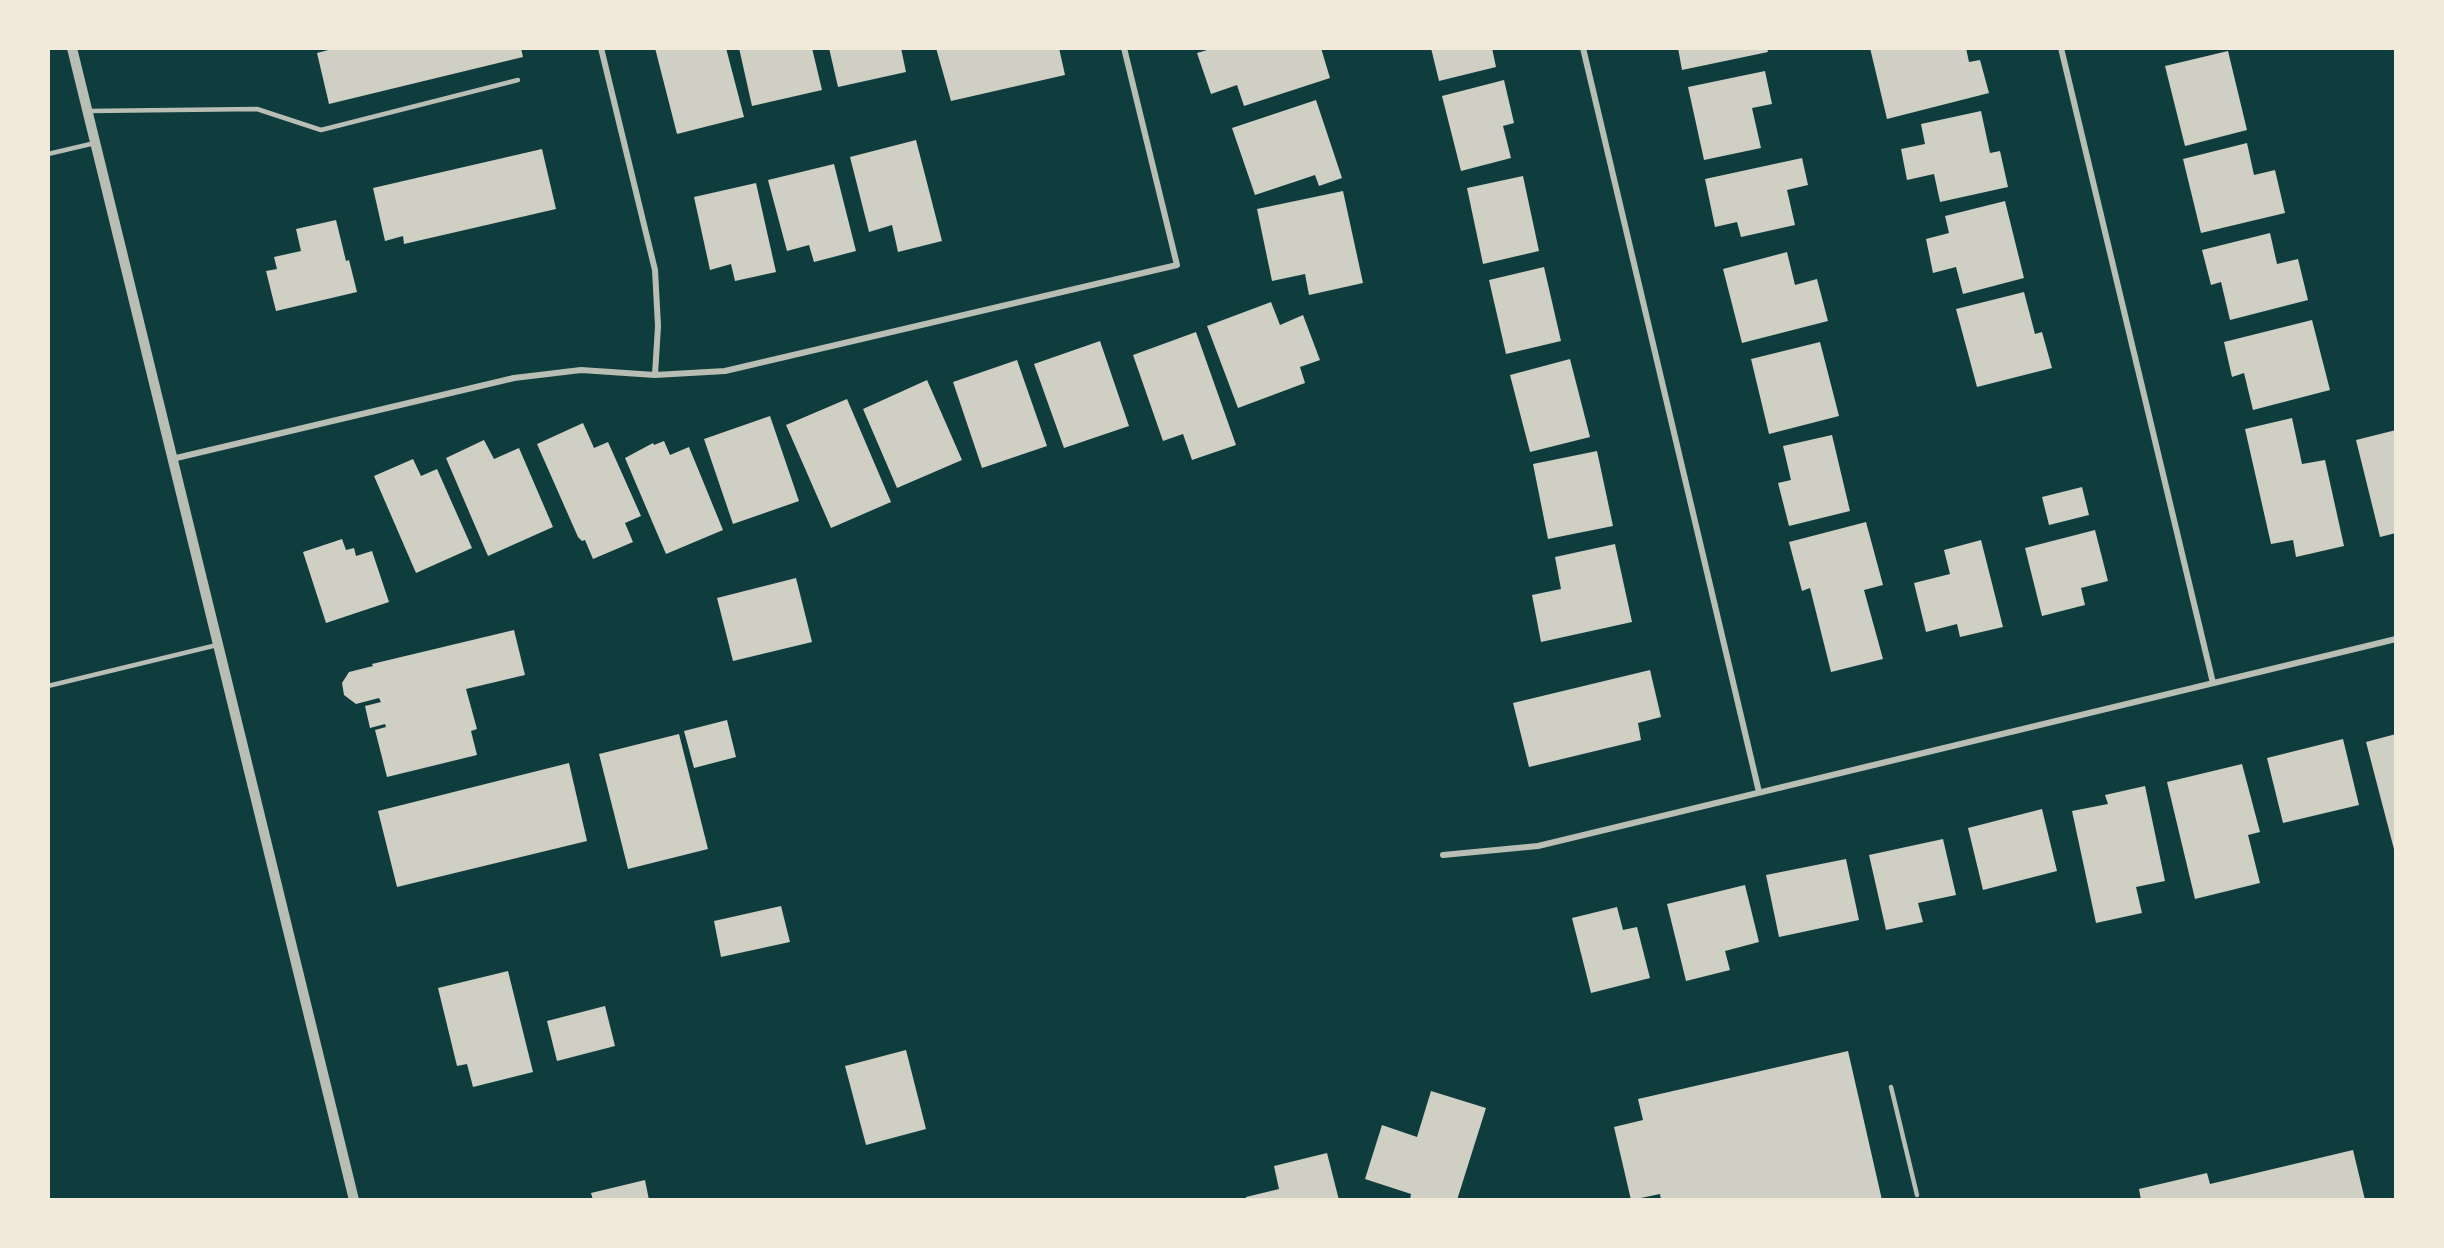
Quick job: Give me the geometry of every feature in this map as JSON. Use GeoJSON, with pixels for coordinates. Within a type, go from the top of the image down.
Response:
{"type":"FeatureCollection","features":[{"type":"Feature","properties":{"kind":"street"},"geometry":{"type":"LineString","coordinates":[[72,48],[354,1200]]}},
{"type":"Feature","properties":{"kind":"street"},"geometry":{"type":"LineString","coordinates":[[601,48],[655,270],[658,326],[655,375]]}},
{"type":"Feature","properties":{"kind":"street"},"geometry":{"type":"LineString","coordinates":[[172,459],[514,378],[581,370],[655,375],[725,371],[1177,265],[1124,48]]}},
{"type":"Feature","properties":{"kind":"street"},"geometry":{"type":"LineString","coordinates":[[1583,48],[1759,792]]}},
{"type":"Feature","properties":{"kind":"street"},"geometry":{"type":"LineString","coordinates":[[2061,48],[2213,683]]}},
{"type":"Feature","properties":{"kind":"street"},"geometry":{"type":"LineString","coordinates":[[1443,855],[1538,846],[2396,639]]}},
{"type":"Feature","properties":{"kind":"lane"},"geometry":{"type":"LineString","coordinates":[[88,111],[257,109],[321,130],[518,80]]}},
{"type":"Feature","properties":{"kind":"lane"},"geometry":{"type":"LineString","coordinates":[[48,154],[95,143]]}},
{"type":"Feature","properties":{"kind":"lane"},"geometry":{"type":"LineString","coordinates":[[48,686],[218,645]]}},
{"type":"Feature","properties":{"kind":"lane"},"geometry":{"type":"LineString","coordinates":[[1891,1087],[1917,1195]]}},
{"type":"Feature","properties":{"kind":"building"},"geometry":{"type":"Polygon","coordinates":[[[336,48],[521,48],[523,57],[329,104],[317,53],[336,48]]]}},
{"type":"Feature","properties":{"kind":"building"},"geometry":{"type":"Polygon","coordinates":[[[655,48],[726,48],[744,117],[677,134],[655,48]]]}},
{"type":"Feature","properties":{"kind":"building"},"geometry":{"type":"Polygon","coordinates":[[[739,48],[812,48],[822,90],[752,106],[739,48]]]}},
{"type":"Feature","properties":{"kind":"building"},"geometry":{"type":"Polygon","coordinates":[[[829,48],[901,48],[906,72],[838,87],[829,48]]]}},
{"type":"Feature","properties":{"kind":"building"},"geometry":{"type":"Polygon","coordinates":[[[936,48],[1059,48],[1065,75],[951,101],[936,48]]]}},
{"type":"Feature","properties":{"kind":"building"},"geometry":{"type":"Polygon","coordinates":[[[1214,48],[1321,48],[1330,78],[1244,106],[1237,85],[1211,94],[1197,53],[1214,48]]]}},
{"type":"Feature","properties":{"kind":"building"},"geometry":{"type":"Polygon","coordinates":[[[1431,48],[1492,48],[1496,67],[1439,81],[1431,48]]]}},
{"type":"Feature","properties":{"kind":"building"},"geometry":{"type":"Polygon","coordinates":[[[1678,48],[1767,48],[1768,52],[1682,70],[1678,48]]]}},
{"type":"Feature","properties":{"kind":"building"},"geometry":{"type":"Polygon","coordinates":[[[1870,48],[1966,48],[1969,62],[1980,60],[1989,93],[1887,119],[1870,48]]]}},
{"type":"Feature","properties":{"kind":"building"},"geometry":{"type":"Polygon","coordinates":[[[2228,51],[2247,130],[2185,146],[2165,66],[2228,51]]]}},
{"type":"Feature","properties":{"kind":"building"},"geometry":{"type":"Polygon","coordinates":[[[1765,71],[1772,104],[1752,108],[1761,148],[1704,160],[1688,87],[1765,71]]]}},
{"type":"Feature","properties":{"kind":"building"},"geometry":{"type":"Polygon","coordinates":[[[1504,80],[1514,123],[1503,126],[1511,158],[1461,171],[1442,96],[1504,80]]]}},
{"type":"Feature","properties":{"kind":"building"},"geometry":{"type":"Polygon","coordinates":[[[1316,100],[1342,178],[1319,186],[1315,175],[1255,195],[1232,128],[1316,100]]]}},
{"type":"Feature","properties":{"kind":"building"},"geometry":{"type":"Polygon","coordinates":[[[1981,111],[1990,153],[2000,151],[2008,187],[1940,202],[1934,174],[1907,180],[1901,149],[1925,144],[1921,124],[1981,111]]]}},
{"type":"Feature","properties":{"kind":"building"},"geometry":{"type":"Polygon","coordinates":[[[916,140],[942,241],[898,252],[892,225],[869,232],[850,157],[916,140]]]}},
{"type":"Feature","properties":{"kind":"building"},"geometry":{"type":"Polygon","coordinates":[[[2247,143],[2254,175],[2275,170],[2285,213],[2201,233],[2183,159],[2247,143]]]}},
{"type":"Feature","properties":{"kind":"building"},"geometry":{"type":"Polygon","coordinates":[[[542,149],[556,209],[404,244],[403,236],[385,241],[373,188],[542,149]]]}},
{"type":"Feature","properties":{"kind":"building"},"geometry":{"type":"Polygon","coordinates":[[[1802,158],[1808,185],[1787,190],[1795,225],[1741,237],[1737,222],[1715,227],[1705,179],[1802,158]]]}},
{"type":"Feature","properties":{"kind":"building"},"geometry":{"type":"Polygon","coordinates":[[[834,164],[856,251],[814,262],[809,245],[787,251],[768,180],[834,164]]]}},
{"type":"Feature","properties":{"kind":"building"},"geometry":{"type":"Polygon","coordinates":[[[1523,176],[1539,251],[1483,264],[1467,188],[1523,176]]]}},
{"type":"Feature","properties":{"kind":"building"},"geometry":{"type":"Polygon","coordinates":[[[756,183],[776,272],[735,281],[731,264],[710,270],[694,197],[756,183]]]}},
{"type":"Feature","properties":{"kind":"building"},"geometry":{"type":"Polygon","coordinates":[[[1343,191],[1363,283],[1309,295],[1305,274],[1272,281],[1257,209],[1343,191]]]}},
{"type":"Feature","properties":{"kind":"building"},"geometry":{"type":"Polygon","coordinates":[[[2005,201],[2024,278],[1963,294],[1956,267],[1933,273],[1926,239],[1949,233],[1945,216],[2005,201]]]}},
{"type":"Feature","properties":{"kind":"building"},"geometry":{"type":"Polygon","coordinates":[[[336,220],[346,261],[349,260],[357,292],[276,311],[266,271],[277,269],[274,257],[301,251],[296,229],[336,220]]]}},
{"type":"Feature","properties":{"kind":"building"},"geometry":{"type":"Polygon","coordinates":[[[2270,233],[2277,264],[2298,259],[2308,300],[2230,320],[2221,282],[2211,285],[2202,250],[2270,233]]]}},
{"type":"Feature","properties":{"kind":"building"},"geometry":{"type":"Polygon","coordinates":[[[1787,252],[1795,285],[1817,279],[1828,321],[1742,343],[1723,269],[1787,252]]]}},
{"type":"Feature","properties":{"kind":"building"},"geometry":{"type":"Polygon","coordinates":[[[1544,267],[1561,341],[1506,354],[1489,280],[1544,267]]]}},
{"type":"Feature","properties":{"kind":"building"},"geometry":{"type":"Polygon","coordinates":[[[2024,292],[2035,334],[2042,332],[2052,368],[1977,387],[1956,309],[2024,292]]]}},
{"type":"Feature","properties":{"kind":"building"},"geometry":{"type":"Polygon","coordinates":[[[1271,302],[1280,325],[1303,315],[1320,360],[1300,367],[1305,383],[1238,408],[1207,326],[1271,302]]]}},
{"type":"Feature","properties":{"kind":"building"},"geometry":{"type":"Polygon","coordinates":[[[2312,320],[2330,390],[2253,410],[2244,373],[2232,377],[2224,342],[2312,320]]]}},
{"type":"Feature","properties":{"kind":"building"},"geometry":{"type":"Polygon","coordinates":[[[1196,332],[1236,445],[1192,460],[1183,434],[1163,441],[1133,355],[1196,332]]]}},
{"type":"Feature","properties":{"kind":"building"},"geometry":{"type":"Polygon","coordinates":[[[1100,341],[1129,426],[1064,448],[1034,364],[1100,341]]]}},
{"type":"Feature","properties":{"kind":"building"},"geometry":{"type":"Polygon","coordinates":[[[1820,342],[1839,416],[1769,434],[1751,359],[1820,342]]]}},
{"type":"Feature","properties":{"kind":"building"},"geometry":{"type":"Polygon","coordinates":[[[1570,359],[1590,437],[1530,452],[1510,375],[1570,359]]]}},
{"type":"Feature","properties":{"kind":"building"},"geometry":{"type":"Polygon","coordinates":[[[1017,360],[1047,446],[982,468],[953,382],[1017,360]]]}},
{"type":"Feature","properties":{"kind":"building"},"geometry":{"type":"Polygon","coordinates":[[[927,380],[962,460],[897,488],[863,409],[927,380]]]}},
{"type":"Feature","properties":{"kind":"building"},"geometry":{"type":"Polygon","coordinates":[[[847,399],[891,502],[831,528],[786,425],[847,399]]]}},
{"type":"Feature","properties":{"kind":"building"},"geometry":{"type":"Polygon","coordinates":[[[770,416],[799,501],[733,524],[704,439],[770,416]]]}},
{"type":"Feature","properties":{"kind":"building"},"geometry":{"type":"Polygon","coordinates":[[[2292,418],[2302,464],[2325,460],[2344,546],[2296,557],[2293,540],[2271,544],[2245,429],[2292,418]]]}},
{"type":"Feature","properties":{"kind":"building"},"geometry":{"type":"Polygon","coordinates":[[[583,423],[594,448],[608,442],[641,516],[625,523],[633,542],[593,559],[585,540],[582,541],[578,537],[537,444],[583,423]]]}},
{"type":"Feature","properties":{"kind":"building"},"geometry":{"type":"Polygon","coordinates":[[[2396,430],[2396,533],[2380,537],[2356,440],[2396,430]]]}},
{"type":"Feature","properties":{"kind":"building"},"geometry":{"type":"Polygon","coordinates":[[[1832,435],[1850,511],[1789,526],[1778,483],[1791,480],[1783,446],[1832,435]]]}},
{"type":"Feature","properties":{"kind":"building"},"geometry":{"type":"Polygon","coordinates":[[[484,440],[494,459],[519,448],[553,527],[488,556],[446,458],[484,440]]]}},
{"type":"Feature","properties":{"kind":"building"},"geometry":{"type":"Polygon","coordinates":[[[664,441],[670,455],[689,447],[723,530],[666,554],[625,458],[653,443],[654,445],[664,441]]]}},
{"type":"Feature","properties":{"kind":"building"},"geometry":{"type":"Polygon","coordinates":[[[1597,451],[1613,526],[1548,539],[1533,464],[1597,451]]]}},
{"type":"Feature","properties":{"kind":"building"},"geometry":{"type":"Polygon","coordinates":[[[413,459],[421,476],[437,469],[472,548],[416,573],[374,476],[413,459]]]}},
{"type":"Feature","properties":{"kind":"building"},"geometry":{"type":"Polygon","coordinates":[[[2082,487],[2089,515],[2049,525],[2042,497],[2082,487]]]}},
{"type":"Feature","properties":{"kind":"building"},"geometry":{"type":"Polygon","coordinates":[[[1866,522],[1883,585],[1864,590],[1883,659],[1831,672],[1810,588],[1802,591],[1789,542],[1866,522]]]}},
{"type":"Feature","properties":{"kind":"building"},"geometry":{"type":"Polygon","coordinates":[[[2095,530],[2108,581],[2081,588],[2085,605],[2042,616],[2025,548],[2095,530]]]}},
{"type":"Feature","properties":{"kind":"building"},"geometry":{"type":"Polygon","coordinates":[[[342,539],[346,550],[354,548],[356,556],[372,551],[389,602],[326,623],[303,552],[342,539]]]}},
{"type":"Feature","properties":{"kind":"building"},"geometry":{"type":"Polygon","coordinates":[[[1981,540],[2003,627],[1960,637],[1957,624],[1926,632],[1914,583],[1950,574],[1944,550],[1981,540]]]}},
{"type":"Feature","properties":{"kind":"building"},"geometry":{"type":"Polygon","coordinates":[[[1615,544],[1632,622],[1541,642],[1532,595],[1561,589],[1555,557],[1615,544]]]}},
{"type":"Feature","properties":{"kind":"building"},"geometry":{"type":"Polygon","coordinates":[[[796,578],[812,642],[733,661],[717,598],[796,578]]]}},
{"type":"Feature","properties":{"kind":"building"},"geometry":{"type":"Polygon","coordinates":[[[514,630],[525,675],[466,689],[477,729],[471,731],[477,755],[387,777],[375,730],[386,727],[385,724],[370,728],[365,706],[381,702],[379,698],[356,704],[344,695],[342,683],[349,672],[373,666],[372,664],[514,630]]]}},
{"type":"Feature","properties":{"kind":"building"},"geometry":{"type":"Polygon","coordinates":[[[1650,670],[1661,717],[1638,723],[1641,740],[1529,767],[1513,703],[1650,670]]]}},
{"type":"Feature","properties":{"kind":"building"},"geometry":{"type":"Polygon","coordinates":[[[727,720],[736,757],[694,768],[684,731],[727,720]]]}},
{"type":"Feature","properties":{"kind":"building"},"geometry":{"type":"Polygon","coordinates":[[[679,734],[708,849],[628,869],[599,754],[679,734]]]}},
{"type":"Feature","properties":{"kind":"building"},"geometry":{"type":"Polygon","coordinates":[[[2396,734],[2396,852],[2395,853],[2366,742],[2396,734]]]}},
{"type":"Feature","properties":{"kind":"building"},"geometry":{"type":"Polygon","coordinates":[[[2343,739],[2359,805],[2283,823],[2267,758],[2343,739]]]}},
{"type":"Feature","properties":{"kind":"building"},"geometry":{"type":"Polygon","coordinates":[[[569,763],[587,841],[397,887],[378,811],[569,763]]]}},
{"type":"Feature","properties":{"kind":"building"},"geometry":{"type":"Polygon","coordinates":[[[2242,764],[2260,832],[2248,835],[2260,883],[2195,899],[2167,782],[2242,764]]]}},
{"type":"Feature","properties":{"kind":"building"},"geometry":{"type":"Polygon","coordinates":[[[2145,786],[2165,881],[2136,887],[2142,913],[2096,923],[2072,811],[2108,804],[2105,795],[2145,786]]]}},
{"type":"Feature","properties":{"kind":"building"},"geometry":{"type":"Polygon","coordinates":[[[2042,809],[2057,871],[1983,890],[1968,828],[2042,809]]]}},
{"type":"Feature","properties":{"kind":"building"},"geometry":{"type":"Polygon","coordinates":[[[1943,839],[1956,895],[1918,903],[1923,922],[1886,930],[1869,855],[1943,839]]]}},
{"type":"Feature","properties":{"kind":"building"},"geometry":{"type":"Polygon","coordinates":[[[1846,859],[1859,920],[1779,937],[1766,875],[1846,859]]]}},
{"type":"Feature","properties":{"kind":"building"},"geometry":{"type":"Polygon","coordinates":[[[1745,885],[1759,942],[1725,951],[1730,970],[1686,981],[1667,904],[1745,885]]]}},
{"type":"Feature","properties":{"kind":"building"},"geometry":{"type":"Polygon","coordinates":[[[781,906],[790,942],[721,957],[714,921],[781,906]]]}},
{"type":"Feature","properties":{"kind":"building"},"geometry":{"type":"Polygon","coordinates":[[[1617,907],[1623,930],[1637,927],[1650,978],[1591,993],[1572,918],[1617,907]]]}},
{"type":"Feature","properties":{"kind":"building"},"geometry":{"type":"Polygon","coordinates":[[[508,971],[533,1072],[473,1087],[467,1064],[457,1066],[438,988],[508,971]]]}},
{"type":"Feature","properties":{"kind":"building"},"geometry":{"type":"Polygon","coordinates":[[[605,1006],[615,1046],[557,1061],[547,1021],[605,1006]]]}},
{"type":"Feature","properties":{"kind":"building"},"geometry":{"type":"Polygon","coordinates":[[[906,1050],[926,1129],[866,1145],[845,1066],[906,1050]]]}},
{"type":"Feature","properties":{"kind":"building"},"geometry":{"type":"Polygon","coordinates":[[[1848,1051],[1882,1200],[1661,1200],[1660,1194],[1631,1200],[1614,1127],[1643,1120],[1638,1099],[1848,1051]]]}},
{"type":"Feature","properties":{"kind":"building"},"geometry":{"type":"Polygon","coordinates":[[[1431,1091],[1486,1108],[1457,1200],[1410,1200],[1411,1194],[1365,1179],[1382,1125],[1417,1137],[1431,1091]]]}},
{"type":"Feature","properties":{"kind":"building"},"geometry":{"type":"Polygon","coordinates":[[[2353,1150],[2365,1200],[2141,1200],[2139,1189],[2207,1173],[2210,1184],[2353,1150]]]}},
{"type":"Feature","properties":{"kind":"building"},"geometry":{"type":"Polygon","coordinates":[[[1327,1153],[1339,1200],[1246,1200],[1246,1197],[1279,1189],[1274,1166],[1327,1153]]]}},
{"type":"Feature","properties":{"kind":"building"},"geometry":{"type":"Polygon","coordinates":[[[645,1180],[649,1200],[593,1200],[591,1193],[645,1180]]]}}]}
